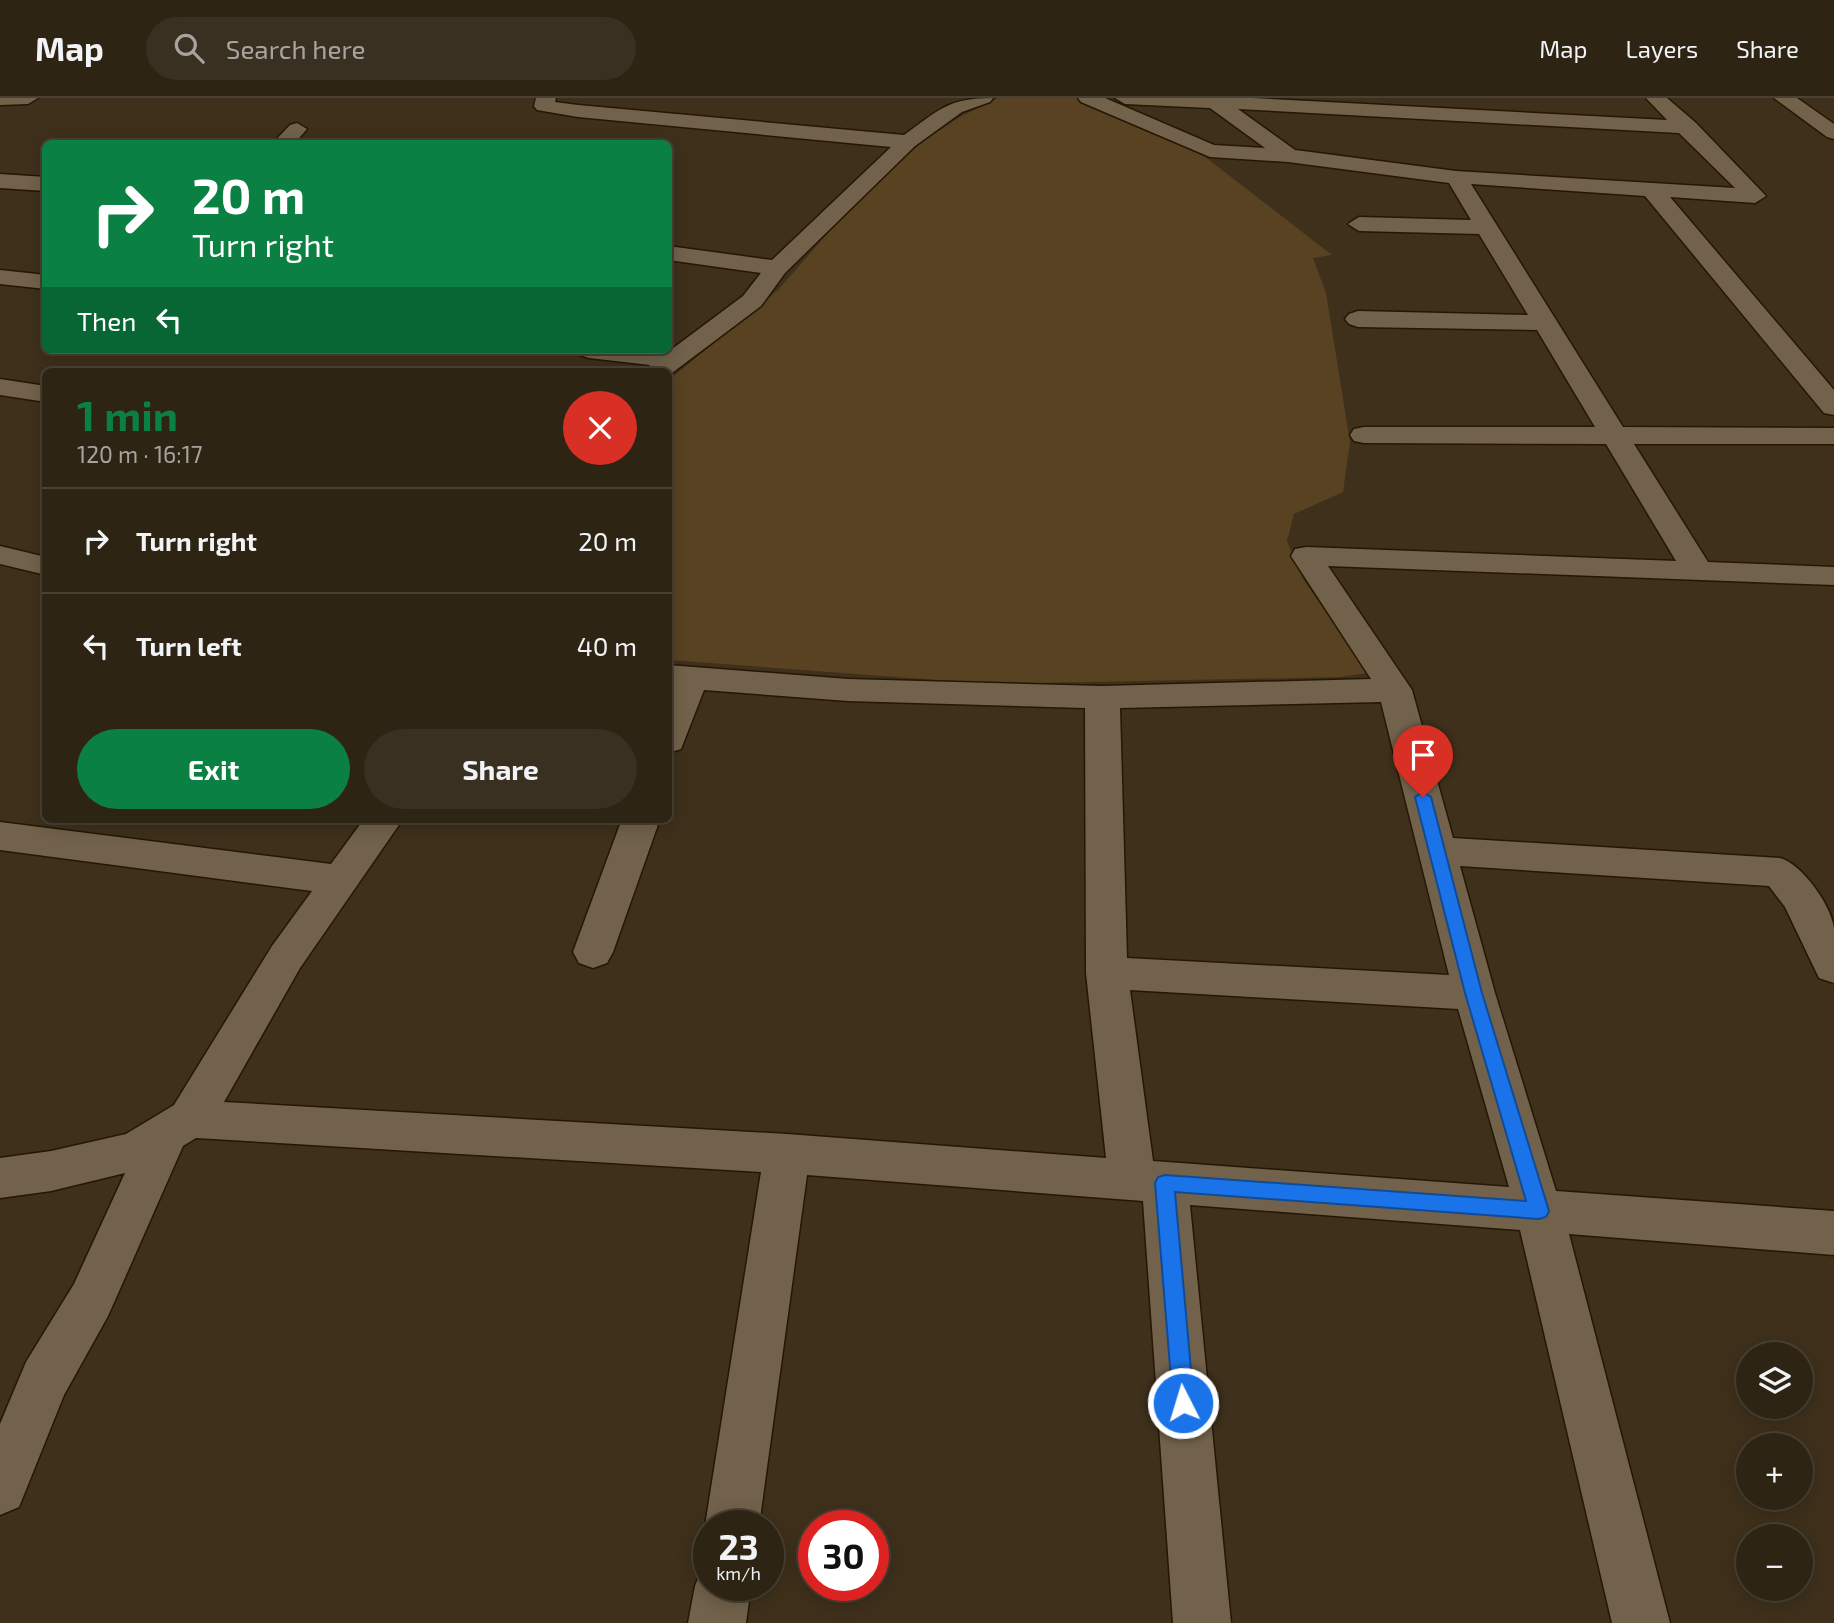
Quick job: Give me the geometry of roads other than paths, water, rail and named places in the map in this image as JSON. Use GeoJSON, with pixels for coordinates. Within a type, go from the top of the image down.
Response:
{"type":"FeatureCollection","features":[{"type":"Feature","properties":{"kind":"street"},"geometry":{"type":"LineString","coordinates":[[0,99],[28,98]]}},
{"type":"Feature","properties":{"kind":"street"},"geometry":{"type":"LineString","coordinates":[[522,98],[546,99],[544,106],[578,111],[908,142]]}},
{"type":"Feature","properties":{"kind":"street"},"geometry":{"type":"LineString","coordinates":[[608,354],[665,366],[752,301],[777,268],[908,142],[955,108],[983,98]]}},
{"type":"Feature","properties":{"kind":"street"},"geometry":{"type":"LineString","coordinates":[[1088,98],[1210,150],[1289,156],[1456,177],[1755,196],[1689,127],[1656,98]]}},
{"type":"Feature","properties":{"kind":"street"},"geometry":{"type":"LineString","coordinates":[[1125,98],[1689,127]]}},
{"type":"Feature","properties":{"kind":"street"},"geometry":{"type":"LineString","coordinates":[[1784,98],[1834,133]]}},
{"type":"Feature","properties":{"kind":"street"},"geometry":{"type":"LineString","coordinates":[[1215,102],[1216,106],[1289,156]]}},
{"type":"Feature","properties":{"kind":"street"},"geometry":{"type":"LineString","coordinates":[[1456,177],[1698,570]]}},
{"type":"Feature","properties":{"kind":"street"},"geometry":{"type":"LineString","coordinates":[[0,181],[42,184]]}},
{"type":"Feature","properties":{"kind":"street"},"geometry":{"type":"LineString","coordinates":[[1651,189],[1834,407]]}},
{"type":"Feature","properties":{"kind":"street"},"geometry":{"type":"LineString","coordinates":[[1359,225],[1487,227]]}},
{"type":"Feature","properties":{"kind":"street"},"geometry":{"type":"LineString","coordinates":[[672,254],[777,268]]}},
{"type":"Feature","properties":{"kind":"street"},"geometry":{"type":"LineString","coordinates":[[0,277],[42,282]]}},
{"type":"Feature","properties":{"kind":"street"},"geometry":{"type":"LineString","coordinates":[[1358,319],[1546,323]]}},
{"type":"Feature","properties":{"kind":"street"},"geometry":{"type":"LineString","coordinates":[[0,387],[42,393]]}},
{"type":"Feature","properties":{"kind":"street"},"geometry":{"type":"LineString","coordinates":[[1364,435],[1834,436]]}},
{"type":"Feature","properties":{"kind":"street"},"geometry":{"type":"LineString","coordinates":[[0,555],[42,565]]}},
{"type":"Feature","properties":{"kind":"street"},"geometry":{"type":"LineString","coordinates":[[1640,1623],[1539,1211],[1474,993],[1395,690],[1306,556],[1834,576]]}},
{"type":"Feature","properties":{"kind":"street"},"geometry":{"type":"LineString","coordinates":[[672,720],[680,677],[848,690],[1102,697],[1395,690]]}},
{"type":"Feature","properties":{"kind":"street"},"geometry":{"type":"LineString","coordinates":[[1102,697],[1107,973],[1149,1182],[1202,1623]]}},
{"type":"Feature","properties":{"kind":"street"},"geometry":{"type":"LineString","coordinates":[[0,1488],[44,1380],[91,1300],[178,1126],[286,957],[381,823]]}},
{"type":"Feature","properties":{"kind":"street"},"geometry":{"type":"LineString","coordinates":[[593,952],[640,823]]}},
{"type":"Feature","properties":{"kind":"street"},"geometry":{"type":"LineString","coordinates":[[0,836],[341,880]]}},
{"type":"Feature","properties":{"kind":"street"},"geometry":{"type":"LineString","coordinates":[[1437,851],[1780,872],[1817,900],[1834,967]]}},
{"type":"Feature","properties":{"kind":"street"},"geometry":{"type":"LineString","coordinates":[[1107,973],[1474,993]]}},
{"type":"Feature","properties":{"kind":"street"},"geometry":{"type":"LineString","coordinates":[[0,1178],[51,1171],[136,1151],[178,1126],[787,1154],[1834,1233]]}},
{"type":"Feature","properties":{"kind":"street"},"geometry":{"type":"LineString","coordinates":[[734,1510],[787,1154]]}},
{"type":"Feature","properties":{"kind":"street"},"geometry":{"type":"LineString","coordinates":[[717,1623],[721,1601]]}}]}
